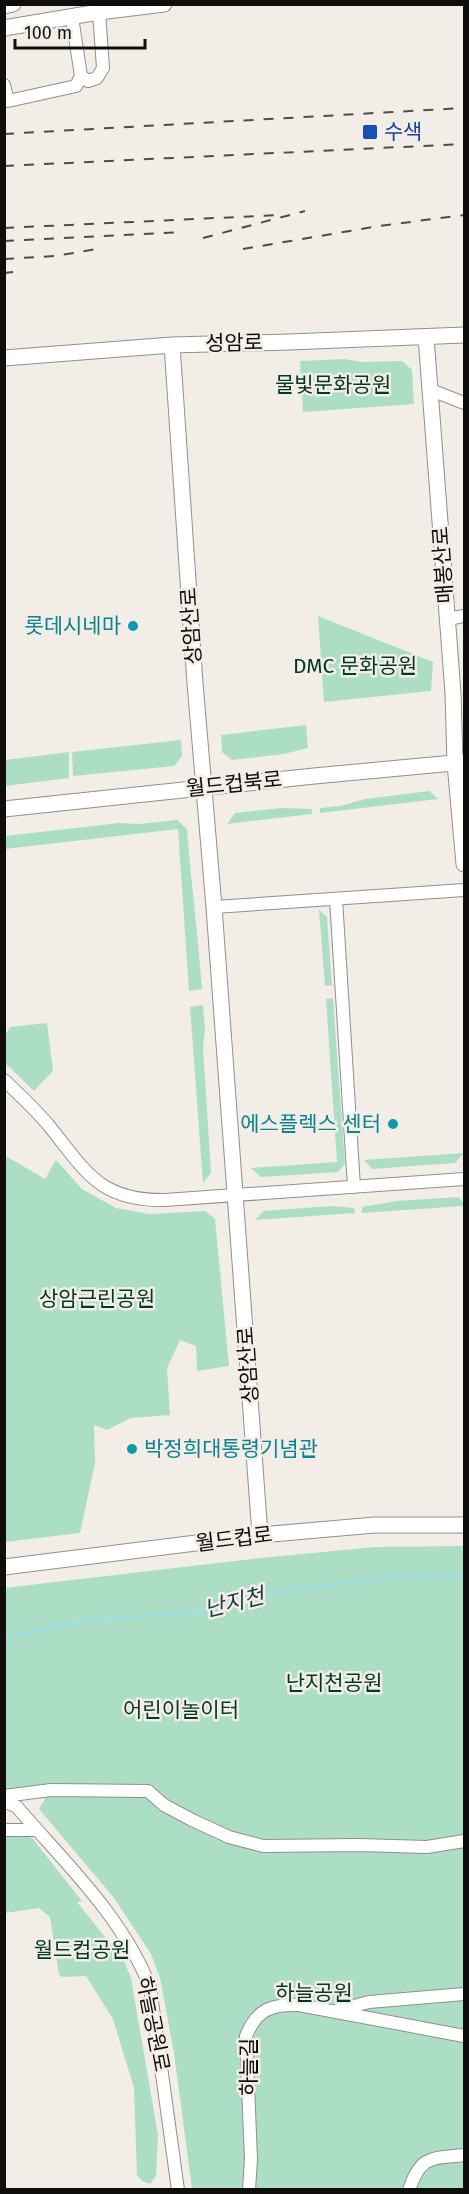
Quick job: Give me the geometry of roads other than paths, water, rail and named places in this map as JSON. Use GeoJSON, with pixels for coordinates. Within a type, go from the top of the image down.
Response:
{"type":"FeatureCollection","features":[{"type":"Feature","properties":{"kind":"main road"},"geometry":{"type":"LineString","coordinates":[[4,6],[13,4]]}},
{"type":"Feature","properties":{"kind":"main road"},"geometry":{"type":"LineString","coordinates":[[4,28],[164,4]]}},
{"type":"Feature","properties":{"kind":"main road","name":"성암로"},"geometry":{"type":"LineString","coordinates":[[4,358],[172,345],[465,335]]}},
{"type":"Feature","properties":{"kind":"main road","name":"매봉산로"},"geometry":{"type":"LineString","coordinates":[[426,337],[460,763],[465,864]]}},
{"type":"Feature","properties":{"kind":"main road","name":"상암산로"},"geometry":{"type":"LineString","coordinates":[[172,345],[260,1535]]}},
{"type":"Feature","properties":{"kind":"main road","name":"월드컵북로"},"geometry":{"type":"LineString","coordinates":[[4,809],[321,775],[460,763]]}},
{"type":"Feature","properties":{"kind":"main road","name":"월드컵로"},"geometry":{"type":"LineString","coordinates":[[4,1567],[260,1535],[375,1525],[465,1525]]}},
{"type":"Feature","properties":{"kind":"street"},"geometry":{"type":"LineString","coordinates":[[81,76],[88,81],[97,78],[103,68],[99,12]]}},
{"type":"Feature","properties":{"kind":"street"},"geometry":{"type":"LineString","coordinates":[[4,85],[8,101],[76,86],[81,76],[72,17]]}},
{"type":"Feature","properties":{"kind":"street"},"geometry":{"type":"LineString","coordinates":[[430,390],[465,403]]}},
{"type":"Feature","properties":{"kind":"street"},"geometry":{"type":"LineString","coordinates":[[447,620],[465,616]]}},
{"type":"Feature","properties":{"kind":"street"},"geometry":{"type":"LineString","coordinates":[[214,907],[465,890]]}},
{"type":"Feature","properties":{"kind":"street"},"geometry":{"type":"LineString","coordinates":[[336,899],[354,1187]]}},
{"type":"Feature","properties":{"kind":"street"},"geometry":{"type":"LineString","coordinates":[[4,1080],[49,1126],[86,1173],[115,1193],[148,1200],[465,1179]]}},
{"type":"Feature","properties":{"kind":"street"},"geometry":{"type":"LineString","coordinates":[[4,1796],[51,1790],[148,1791],[164,1805],[192,1821],[229,1837],[263,1846],[427,1847],[465,1841]]}},
{"type":"Feature","properties":{"kind":"street","name":"하늘공원로"},"geometry":{"type":"LineString","coordinates":[[4,1801],[17,1807],[104,1907],[141,1964],[150,1987],[178,2190]]}},
{"type":"Feature","properties":{"kind":"street"},"geometry":{"type":"LineString","coordinates":[[4,1830],[37,1830]]}},
{"type":"Feature","properties":{"kind":"street"},"geometry":{"type":"LineString","coordinates":[[334,2011],[369,2002],[465,1994]]}},
{"type":"Feature","properties":{"kind":"street","name":"하늘길"},"geometry":{"type":"LineString","coordinates":[[249,2190],[251,2159],[246,2036],[251,2023],[265,2010],[280,2005],[299,2005],[465,2036]]}},
{"type":"Feature","properties":{"kind":"street"},"geometry":{"type":"LineString","coordinates":[[409,2190],[417,2169],[430,2159],[465,2155]]}},
{"type":"Feature","properties":{"kind":"waterway","name":"난지천"},"geometry":{"type":"LineString","coordinates":[[4,1639],[82,1620],[190,1613],[270,1593],[424,1574],[464,1577]]}},
{"type":"Feature","properties":{"kind":"railway"},"geometry":{"type":"LineString","coordinates":[[4,134],[464,108]]}},
{"type":"Feature","properties":{"kind":"railway"},"geometry":{"type":"LineString","coordinates":[[4,166],[464,144]]}},
{"type":"Feature","properties":{"kind":"railway"},"geometry":{"type":"LineString","coordinates":[[203,238],[305,211]]}},
{"type":"Feature","properties":{"kind":"railway"},"geometry":{"type":"LineString","coordinates":[[4,228],[280,215]]}},
{"type":"Feature","properties":{"kind":"railway"},"geometry":{"type":"LineString","coordinates":[[243,249],[379,226],[464,215]]}},
{"type":"Feature","properties":{"kind":"railway"},"geometry":{"type":"LineString","coordinates":[[4,241],[184,232]]}},
{"type":"Feature","properties":{"kind":"railway"},"geometry":{"type":"LineString","coordinates":[[4,259],[55,256],[97,249]]}},
{"type":"Feature","properties":{"kind":"railway"},"geometry":{"type":"LineString","coordinates":[[4,273],[13,272]]}},
{"type":"Feature","properties":{"kind":"place","name":"수색"},"geometry":{"type":"Point","coordinates":[370,132]}},
{"type":"Feature","properties":{"kind":"place","name":"롯데시네마"},"geometry":{"type":"Point","coordinates":[133,626]}},
{"type":"Feature","properties":{"kind":"place","name":"에스플렉스 센터"},"geometry":{"type":"Point","coordinates":[393,1124]}},
{"type":"Feature","properties":{"kind":"place","name":"박정희대통령기념관"},"geometry":{"type":"Point","coordinates":[132,1449]}},
{"type":"Feature","properties":{"kind":"park label","name":"물빛문화공원"},"geometry":{"type":"Point","coordinates":[333,385]}},
{"type":"Feature","properties":{"kind":"park label","name":"DMC 문화공원"},"geometry":{"type":"Point","coordinates":[355,666]}},
{"type":"Feature","properties":{"kind":"park label","name":"상암근린공원"},"geometry":{"type":"Point","coordinates":[97,1299]}},
{"type":"Feature","properties":{"kind":"park label","name":"난지천공원"},"geometry":{"type":"Point","coordinates":[334,1683]}},
{"type":"Feature","properties":{"kind":"park label","name":"어린이놀이터"},"geometry":{"type":"Point","coordinates":[181,1710]}},
{"type":"Feature","properties":{"kind":"park label","name":"월드컵공원"},"geometry":{"type":"Point","coordinates":[82,1950]}},
{"type":"Feature","properties":{"kind":"park label","name":"하늘공원"},"geometry":{"type":"Point","coordinates":[314,1993]}}]}
